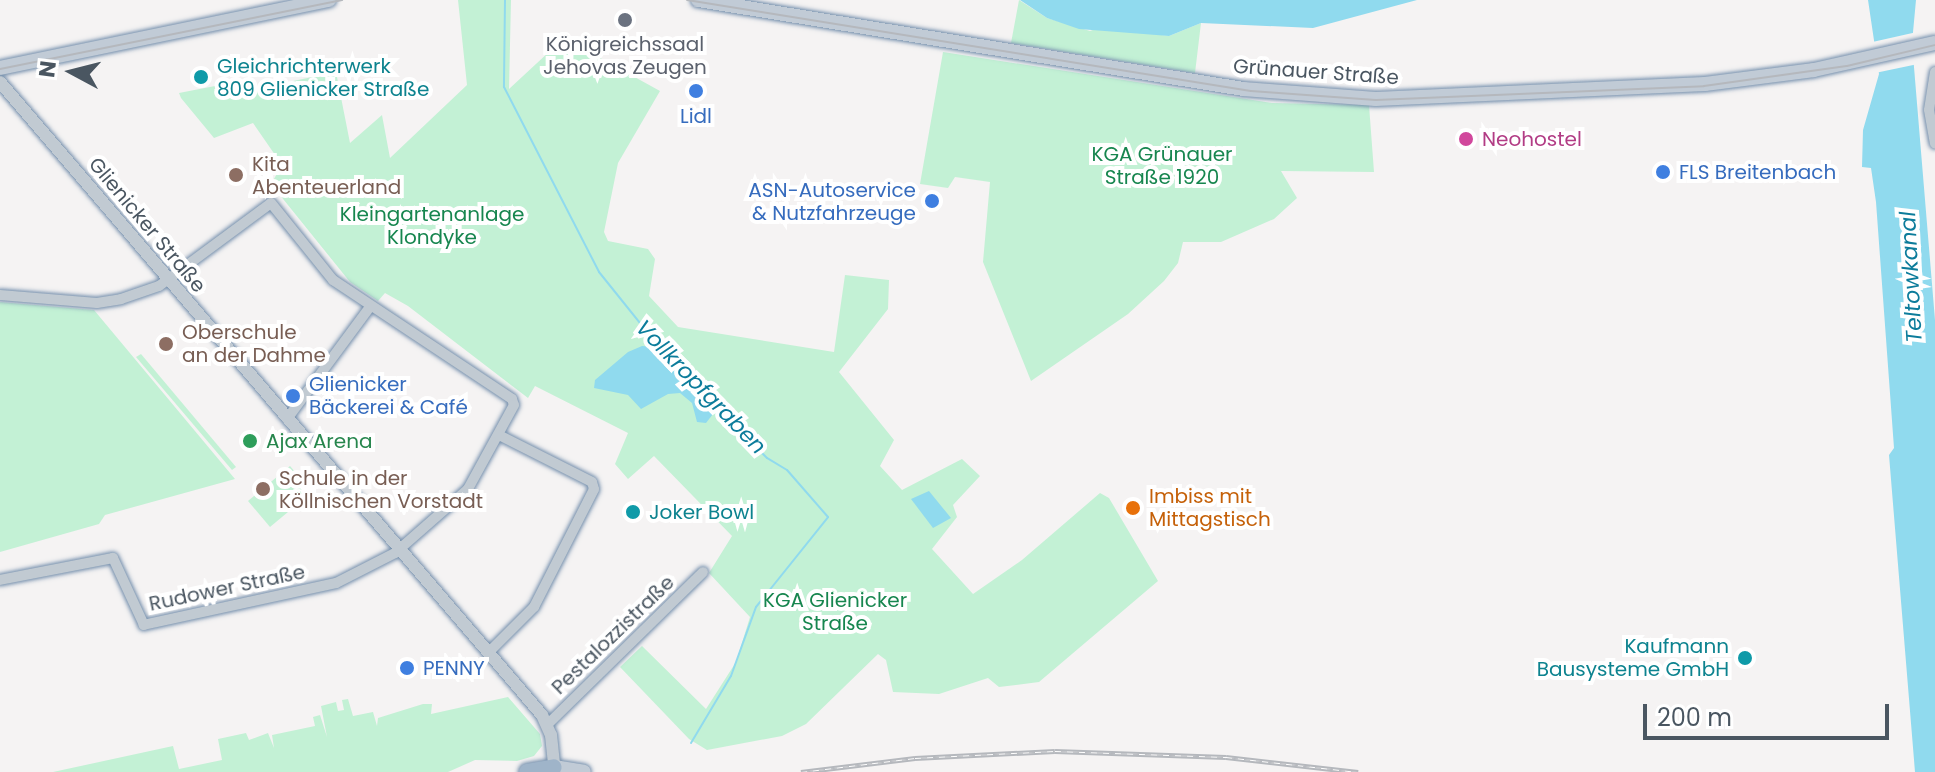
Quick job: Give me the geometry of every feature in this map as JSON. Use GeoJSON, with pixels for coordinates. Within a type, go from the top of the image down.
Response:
{"type":"FeatureCollection","features":[{"type":"Feature","properties":{"kind":"highway"},"geometry":{"type":"LineString","coordinates":[[527,772],[554,769]]}},
{"type":"Feature","properties":{"kind":"main road"},"geometry":{"type":"LineString","coordinates":[[0,68],[329,0]]}},
{"type":"Feature","properties":{"kind":"main road","name":"Grünauer Straße"},"geometry":{"type":"LineString","coordinates":[[698,0],[1312,96],[1447,98],[1637,89],[1847,64],[1935,43]]}},
{"type":"Feature","properties":{"kind":"main road"},"geometry":{"type":"LineString","coordinates":[[554,769],[584,772]]}},
{"type":"Feature","properties":{"kind":"street"},"geometry":{"type":"LineString","coordinates":[[1935,72],[1929,110],[1935,143]]}},
{"type":"Feature","properties":{"kind":"street","name":"Glienicker Straße"},"geometry":{"type":"LineString","coordinates":[[0,82],[548,724]]}},
{"type":"Feature","properties":{"kind":"street"},"geometry":{"type":"LineString","coordinates":[[0,295],[104,303],[155,287],[271,203],[326,273],[370,307],[512,399],[499,435],[468,489],[399,549]]}},
{"type":"Feature","properties":{"kind":"street"},"geometry":{"type":"LineString","coordinates":[[287,419],[370,307]]}},
{"type":"Feature","properties":{"kind":"street"},"geometry":{"type":"LineString","coordinates":[[489,652],[534,607],[594,489],[592,482],[499,435]]}},
{"type":"Feature","properties":{"kind":"street","name":"Rudower Straße"},"geometry":{"type":"LineString","coordinates":[[0,580],[113,558],[144,625],[336,583],[399,549]]}},
{"type":"Feature","properties":{"kind":"street","name":"Pestalozzistraße"},"geometry":{"type":"LineString","coordinates":[[548,724],[703,572]]}},
{"type":"Feature","properties":{"kind":"street"},"geometry":{"type":"LineString","coordinates":[[548,724],[554,769]]}},
{"type":"Feature","properties":{"kind":"green space"},"geometry":{"type":"Polygon","coordinates":[[[458,0],[511,0],[509,89],[564,38],[660,91],[618,163],[604,232],[608,241],[648,249],[655,259],[649,296],[678,327],[834,352],[845,275],[889,280],[888,309],[839,372],[894,440],[880,466],[902,490],[962,459],[980,476],[953,505],[957,517],[932,549],[973,594],[1022,560],[1100,493],[1109,498],[1158,581],[1039,682],[999,687],[988,678],[939,694],[893,692],[886,660],[878,654],[806,724],[782,736],[707,750],[689,739],[620,667],[642,646],[706,709],[736,662],[750,617],[709,573],[732,536],[654,456],[628,479],[615,464],[628,433],[535,386],[528,398],[408,306],[385,293],[378,301],[350,282],[271,184],[282,165],[253,123],[214,138],[179,93],[215,86],[218,97],[336,72],[350,143],[382,115],[390,158],[467,85],[458,0]]]}},
{"type":"Feature","properties":{"kind":"green space"},"geometry":{"type":"Polygon","coordinates":[[[1019,0],[1047,18],[1090,31],[1101,27],[1169,36],[1201,23],[1195,73],[1011,43],[1019,0]]]}},
{"type":"Feature","properties":{"kind":"green space","name":"KGA Grünauer Straße 1920"},"geometry":{"type":"Polygon","coordinates":[[[943,52],[1272,103],[1369,105],[1374,172],[1281,171],[1297,198],[1274,219],[1221,242],[1183,242],[1178,263],[1164,281],[1128,314],[1031,381],[983,262],[990,182],[955,177],[948,188],[920,184],[943,52]]]}},
{"type":"Feature","properties":{"kind":"green space"},"geometry":{"type":"Polygon","coordinates":[[[0,302],[94,310],[235,479],[105,515],[99,524],[0,552],[0,302]]]}},
{"type":"Feature","properties":{"kind":"green space"},"geometry":{"type":"Polygon","coordinates":[[[141,354],[236,467],[232,470],[136,357],[141,354]]]}},
{"type":"Feature","properties":{"kind":"green space"},"geometry":{"type":"Polygon","coordinates":[[[290,466],[312,492],[270,527],[248,501],[290,466]]]}},
{"type":"Feature","properties":{"kind":"green space"},"geometry":{"type":"Polygon","coordinates":[[[508,697],[540,734],[542,746],[534,756],[517,761],[475,760],[448,772],[53,772],[173,746],[179,769],[222,760],[218,739],[246,733],[249,740],[268,733],[274,748],[272,735],[315,726],[313,717],[320,715],[327,737],[321,706],[336,702],[338,711],[344,710],[342,700],[348,699],[353,716],[373,712],[377,726],[378,718],[423,704],[432,704],[431,714],[508,697]]]}},
{"type":"Feature","properties":{"kind":"water"},"geometry":{"type":"Polygon","coordinates":[[[1020,0],[1417,0],[1313,28],[1201,23],[1169,36],[1079,29],[1047,18],[1020,0]]]}},
{"type":"Feature","properties":{"kind":"water","name":"Teltowkanal"},"geometry":{"type":"Polygon","coordinates":[[[1868,0],[1916,0],[1912,43],[1935,320],[1935,772],[1915,772],[1889,455],[1894,448],[1876,202],[1871,168],[1862,167],[1863,130],[1879,74],[1868,0]]]}},
{"type":"Feature","properties":{"kind":"water"},"geometry":{"type":"Polygon","coordinates":[[[642,346],[656,347],[711,402],[713,414],[706,423],[697,422],[692,403],[680,393],[668,394],[641,409],[628,395],[594,388],[595,380],[628,352],[642,346]]]}},
{"type":"Feature","properties":{"kind":"water"},"geometry":{"type":"Polygon","coordinates":[[[929,491],[951,518],[933,528],[911,499],[929,491]]]}},
{"type":"Feature","properties":{"kind":"pier"},"geometry":{"type":"Polygon","coordinates":[[[1917,32],[1918,64],[1875,73],[1868,43],[1917,32]]]}},
{"type":"Feature","properties":{"kind":"waterway","name":"Vollkropfgraben"},"geometry":{"type":"LineString","coordinates":[[505,0],[504,87],[599,272],[669,359]]}},
{"type":"Feature","properties":{"kind":"waterway","name":"Vollkropfgraben"},"geometry":{"type":"LineString","coordinates":[[673,364],[700,390]]}},
{"type":"Feature","properties":{"kind":"waterway","name":"Vollkropfgraben"},"geometry":{"type":"LineString","coordinates":[[691,743],[731,676],[756,607],[828,517],[787,470],[767,458],[704,395]]}},
{"type":"Feature","properties":{"kind":"tram line"},"geometry":{"type":"LineString","coordinates":[[0,69],[342,0]]}},
{"type":"Feature","properties":{"kind":"tram line"},"geometry":{"type":"LineString","coordinates":[[687,0],[1251,91],[1376,100],[1704,86],[1847,66],[1935,45]]}},
{"type":"Feature","properties":{"kind":"railway"},"geometry":{"type":"LineString","coordinates":[[801,772],[915,758],[1055,751],[1226,757],[1358,772]]}},
{"type":"Feature","properties":{"kind":"place","name":"Königreichssaal Jehovas Zeugen"},"geometry":{"type":"Point","coordinates":[625,20]}},
{"type":"Feature","properties":{"kind":"place","name":"Gleichrichterwerk 809 Glienicker Straße"},"geometry":{"type":"Point","coordinates":[201,77]}},
{"type":"Feature","properties":{"kind":"place","name":"Lidl"},"geometry":{"type":"Point","coordinates":[696,91]}},
{"type":"Feature","properties":{"kind":"place","name":"Neohostel"},"geometry":{"type":"Point","coordinates":[1466,139]}},
{"type":"Feature","properties":{"kind":"place","name":"FLS Breitenbach"},"geometry":{"type":"Point","coordinates":[1663,172]}},
{"type":"Feature","properties":{"kind":"place","name":"Kita Abenteuerland"},"geometry":{"type":"Point","coordinates":[236,175]}},
{"type":"Feature","properties":{"kind":"place","name":"ASN-Autoservice & Nutzfahrzeuge"},"geometry":{"type":"Point","coordinates":[932,201]}},
{"type":"Feature","properties":{"kind":"place","name":"Oberschule an der Dahme"},"geometry":{"type":"Point","coordinates":[166,344]}},
{"type":"Feature","properties":{"kind":"place","name":"Glienicker Bäckerei & Café"},"geometry":{"type":"Point","coordinates":[293,396]}},
{"type":"Feature","properties":{"kind":"place","name":"Ajax Arena"},"geometry":{"type":"Point","coordinates":[250,441]}},
{"type":"Feature","properties":{"kind":"place","name":"Schule in der Köllnischen Vorstadt"},"geometry":{"type":"Point","coordinates":[263,489]}},
{"type":"Feature","properties":{"kind":"place","name":"Imbiss mit Mittagstisch"},"geometry":{"type":"Point","coordinates":[1133,508]}},
{"type":"Feature","properties":{"kind":"place","name":"Joker Bowl"},"geometry":{"type":"Point","coordinates":[633,512]}},
{"type":"Feature","properties":{"kind":"place","name":"Kaufmann Bausysteme GmbH"},"geometry":{"type":"Point","coordinates":[1745,658]}},
{"type":"Feature","properties":{"kind":"place","name":"PENNY"},"geometry":{"type":"Point","coordinates":[407,668]}},
{"type":"Feature","properties":{"kind":"park label","name":"Kleingartenanlage Klondyke"},"geometry":{"type":"Point","coordinates":[432,226]}},
{"type":"Feature","properties":{"kind":"park label","name":"KGA Glienicker Straße"},"geometry":{"type":"Point","coordinates":[835,612]}}]}
